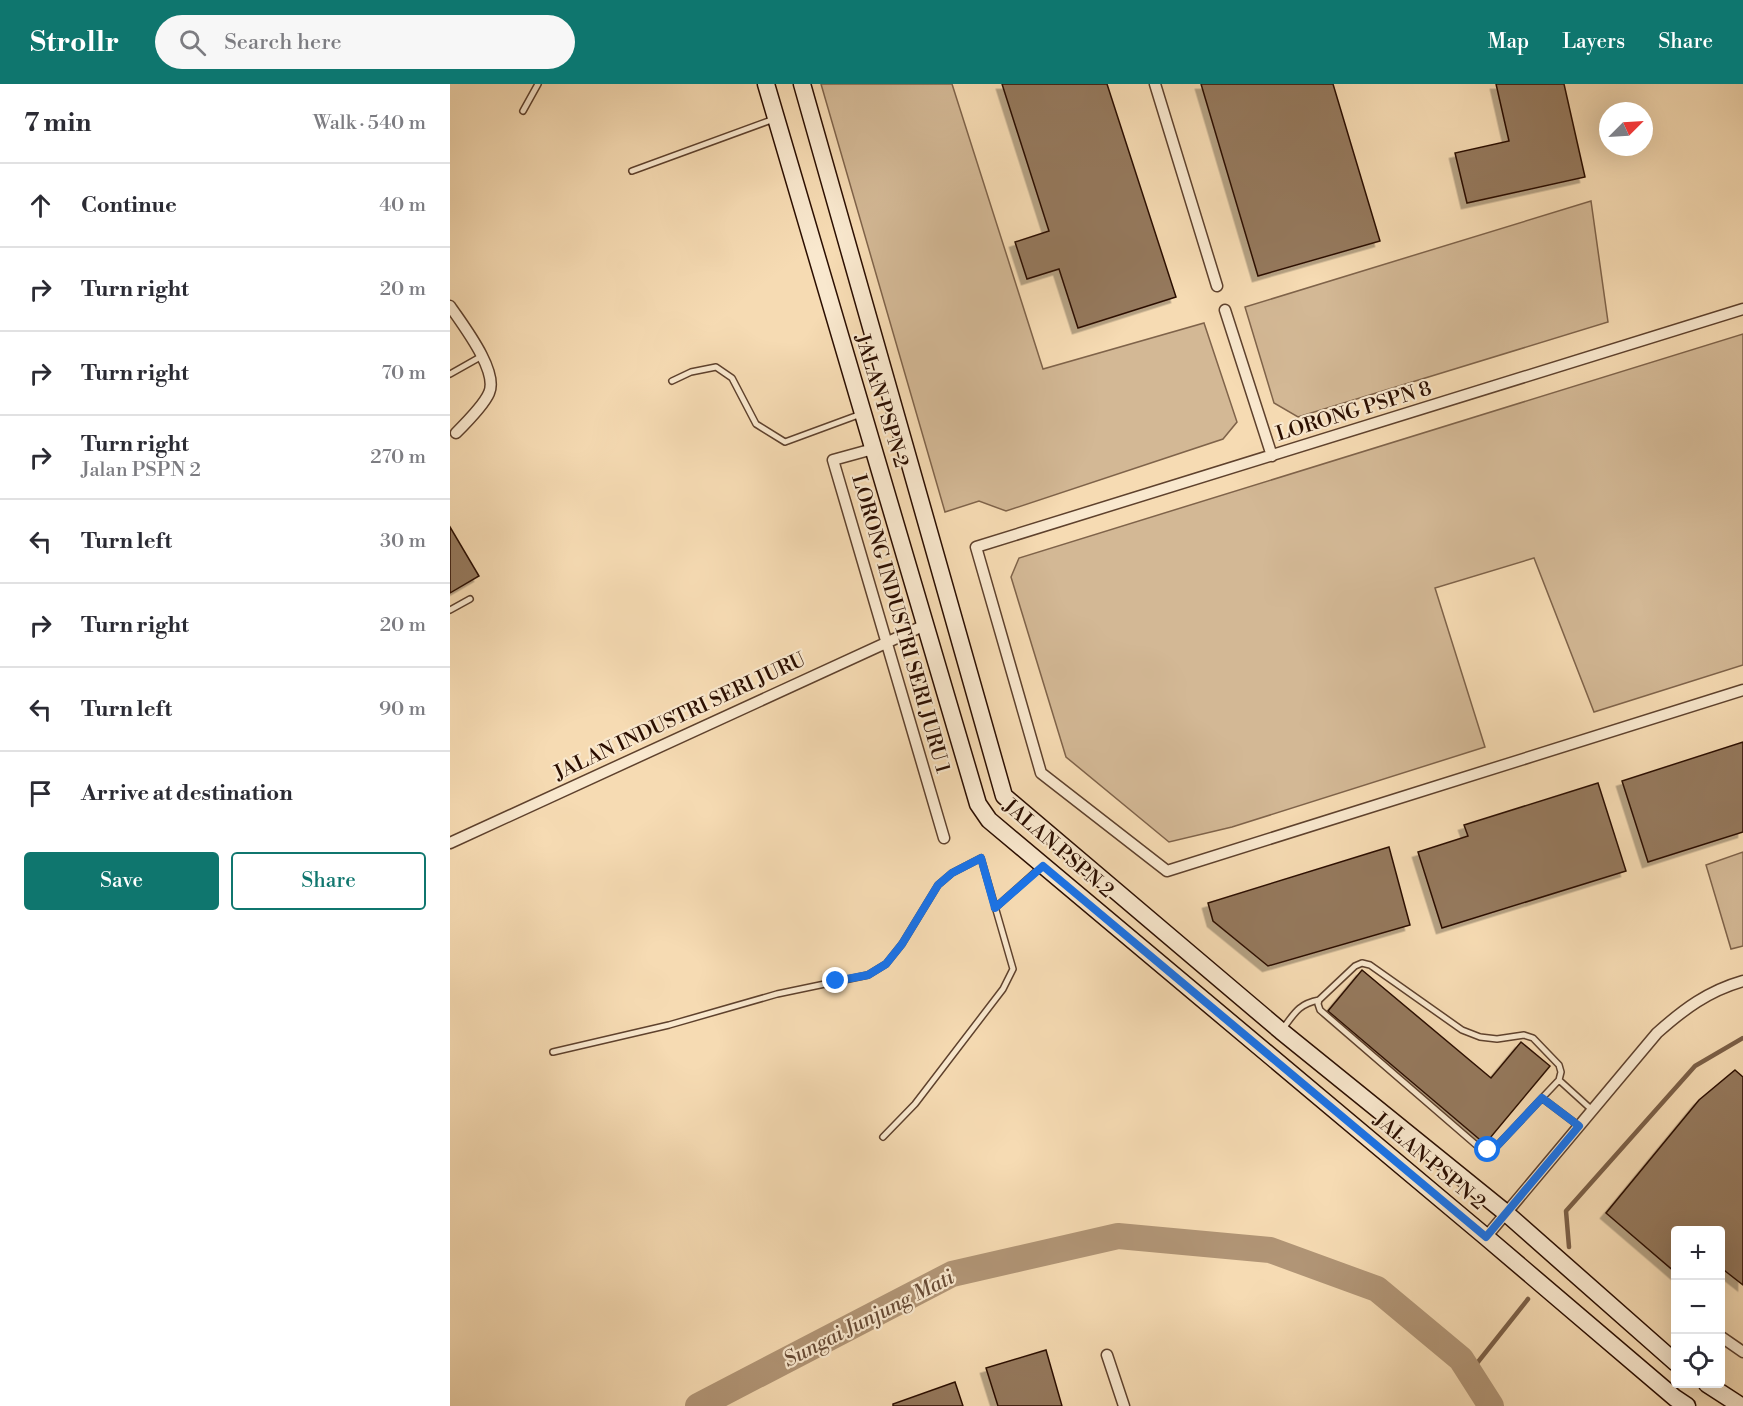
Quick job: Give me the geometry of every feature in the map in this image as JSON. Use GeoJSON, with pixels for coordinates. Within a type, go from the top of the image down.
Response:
{"type":"FeatureCollection","features":[{"type":"Feature","properties":{"kind":"street","name":"JALAN PSPN 2"},"geometry":{"type":"LineString","coordinates":[[766,84],[978,804],[989,820],[1687,1406]]}},
{"type":"Feature","properties":{"kind":"street","name":"JALAN PSPN 2"},"geometry":{"type":"LineString","coordinates":[[802,84],[1004,796],[1281,1031],[1506,1213],[1671,1359]]}},
{"type":"Feature","properties":{"kind":"street"},"geometry":{"type":"LineString","coordinates":[[1155,84],[1217,286]]}},
{"type":"Feature","properties":{"kind":"street"},"geometry":{"type":"LineString","coordinates":[[450,306],[489,369],[490,392],[456,433]]}},
{"type":"Feature","properties":{"kind":"street","name":"LORONG PSPN 8"},"geometry":{"type":"LineString","coordinates":[[1743,309],[976,548],[1041,773],[1167,871],[1743,690]]}},
{"type":"Feature","properties":{"kind":"street"},"geometry":{"type":"LineString","coordinates":[[1225,310],[1272,456]]}},
{"type":"Feature","properties":{"kind":"street","name":"LORONG INDUSTRI SERI JURU 1"},"geometry":{"type":"LineString","coordinates":[[873,449],[833,460],[944,838]]}},
{"type":"Feature","properties":{"kind":"street","name":"JALAN INDUSTRI SERI JURU"},"geometry":{"type":"LineString","coordinates":[[450,843],[925,625]]}},
{"type":"Feature","properties":{"kind":"street"},"geometry":{"type":"LineString","coordinates":[[1486,1237],[1657,1033],[1684,1009],[1709,994],[1743,981]]}},
{"type":"Feature","properties":{"kind":"street"},"geometry":{"type":"LineString","coordinates":[[1725,1339],[1743,1352]]}},
{"type":"Feature","properties":{"kind":"street"},"geometry":{"type":"LineString","coordinates":[[1107,1355],[1124,1406]]}},
{"type":"Feature","properties":{"kind":"street"},"geometry":{"type":"LineString","coordinates":[[1714,1388],[1741,1406]]}},
{"type":"Feature","properties":{"kind":"lane"},"geometry":{"type":"LineString","coordinates":[[523,111],[538,84]]}},
{"type":"Feature","properties":{"kind":"lane"},"geometry":{"type":"LineString","coordinates":[[632,171],[776,118]]}},
{"type":"Feature","properties":{"kind":"lane"},"geometry":{"type":"LineString","coordinates":[[450,374],[482,356]]}},
{"type":"Feature","properties":{"kind":"lane"},"geometry":{"type":"LineString","coordinates":[[672,381],[691,372],[716,367],[732,378],[756,424],[785,442],[862,414]]}},
{"type":"Feature","properties":{"kind":"lane"},"geometry":{"type":"LineString","coordinates":[[450,610],[470,599]]}},
{"type":"Feature","properties":{"kind":"lane"},"geometry":{"type":"LineString","coordinates":[[553,1052],[669,1025],[777,994],[868,975],[886,964],[902,944],[938,885],[952,873],[981,858],[1013,969],[1004,989],[915,1104],[883,1137]]}},
{"type":"Feature","properties":{"kind":"lane"},"geometry":{"type":"LineString","coordinates":[[995,908],[1043,866]]}},
{"type":"Feature","properties":{"kind":"lane"},"geometry":{"type":"LineString","coordinates":[[1281,1031],[1301,1006],[1319,999],[1355,966],[1362,963],[1370,965],[1462,1030],[1480,1037],[1497,1039],[1524,1035],[1533,1038],[1559,1065],[1561,1071],[1559,1080],[1496,1147],[1482,1150],[1320,1010],[1319,999]]}},
{"type":"Feature","properties":{"kind":"lane"},"geometry":{"type":"LineString","coordinates":[[1559,1080],[1593,1110]]}},
{"type":"Feature","properties":{"kind":"lane"},"geometry":{"type":"LineString","coordinates":[[1542,1098],[1579,1126]]}},
{"type":"Feature","properties":{"kind":"shaded area"},"geometry":{"type":"Polygon","coordinates":[[[821,84],[952,84],[1043,369],[1204,323],[1237,422],[1223,439],[1006,511],[979,501],[945,512],[821,84]]]}},
{"type":"Feature","properties":{"kind":"shaded area"},"geometry":{"type":"Polygon","coordinates":[[[1591,201],[1608,322],[1298,417],[1274,403],[1245,307],[1591,201]]]}},
{"type":"Feature","properties":{"kind":"shaded area"},"geometry":{"type":"Polygon","coordinates":[[[1743,334],[1743,665],[1594,712],[1534,558],[1435,588],[1485,747],[1232,827],[1169,842],[1066,757],[1011,577],[1019,558],[1743,334]]]}},
{"type":"Feature","properties":{"kind":"shaded area"},"geometry":{"type":"Polygon","coordinates":[[[1743,852],[1743,946],[1731,949],[1706,865],[1743,852]]]}},
{"type":"Feature","properties":{"kind":"building"},"geometry":{"type":"Polygon","coordinates":[[[1002,84],[1107,84],[1176,297],[1078,328],[1059,269],[1027,279],[1015,242],[1049,231],[1002,84]]]}},
{"type":"Feature","properties":{"kind":"building"},"geometry":{"type":"Polygon","coordinates":[[[1201,84],[1333,84],[1380,241],[1258,276],[1201,84]]]}},
{"type":"Feature","properties":{"kind":"building"},"geometry":{"type":"Polygon","coordinates":[[[1496,84],[1564,84],[1585,177],[1467,203],[1455,153],[1509,141],[1496,84]]]}},
{"type":"Feature","properties":{"kind":"building"},"geometry":{"type":"Polygon","coordinates":[[[450,527],[479,576],[450,593],[450,527]]]}},
{"type":"Feature","properties":{"kind":"building"},"geometry":{"type":"Polygon","coordinates":[[[1743,742],[1743,832],[1648,862],[1622,781],[1743,742]]]}},
{"type":"Feature","properties":{"kind":"building"},"geometry":{"type":"Polygon","coordinates":[[[1598,783],[1626,871],[1442,928],[1418,852],[1468,836],[1464,825],[1598,783]]]}},
{"type":"Feature","properties":{"kind":"building"},"geometry":{"type":"Polygon","coordinates":[[[1389,847],[1410,925],[1268,966],[1213,921],[1208,903],[1389,847]]]}},
{"type":"Feature","properties":{"kind":"building"},"geometry":{"type":"Polygon","coordinates":[[[1362,970],[1491,1078],[1521,1042],[1550,1066],[1485,1144],[1328,1011],[1362,970]]]}},
{"type":"Feature","properties":{"kind":"building"},"geometry":{"type":"Polygon","coordinates":[[[1735,1070],[1743,1077],[1743,1285],[1725,1271],[1725,1226],[1671,1226],[1671,1269],[1606,1213],[1699,1100],[1735,1070]]]}},
{"type":"Feature","properties":{"kind":"building"},"geometry":{"type":"Polygon","coordinates":[[[1046,1350],[1062,1406],[998,1406],[986,1368],[1046,1350]]]}},
{"type":"Feature","properties":{"kind":"building"},"geometry":{"type":"Polygon","coordinates":[[[955,1382],[963,1406],[893,1406],[893,1404],[955,1382]]]}},
{"type":"Feature","properties":{"kind":"waterway"},"geometry":{"type":"LineString","coordinates":[[1569,1247],[1566,1211],[1695,1066],[1743,1038]]}},
{"type":"Feature","properties":{"kind":"waterway","name":"Sungai Junjung Mati"},"geometry":{"type":"LineString","coordinates":[[698,1406],[952,1274],[1118,1236],[1270,1250],[1377,1289],[1461,1359],[1491,1406]]}},
{"type":"Feature","properties":{"kind":"waterway"},"geometry":{"type":"LineString","coordinates":[[1470,1372],[1528,1299]]}},
{"type":"Feature","properties":{"kind":"route"},"geometry":{"type":"LineString","coordinates":[[836,981],[868,975],[886,964],[902,944],[938,885],[952,873],[981,858],[995,908],[1043,866],[1486,1237],[1579,1126],[1542,1098],[1496,1147],[1488,1150]]}}]}
